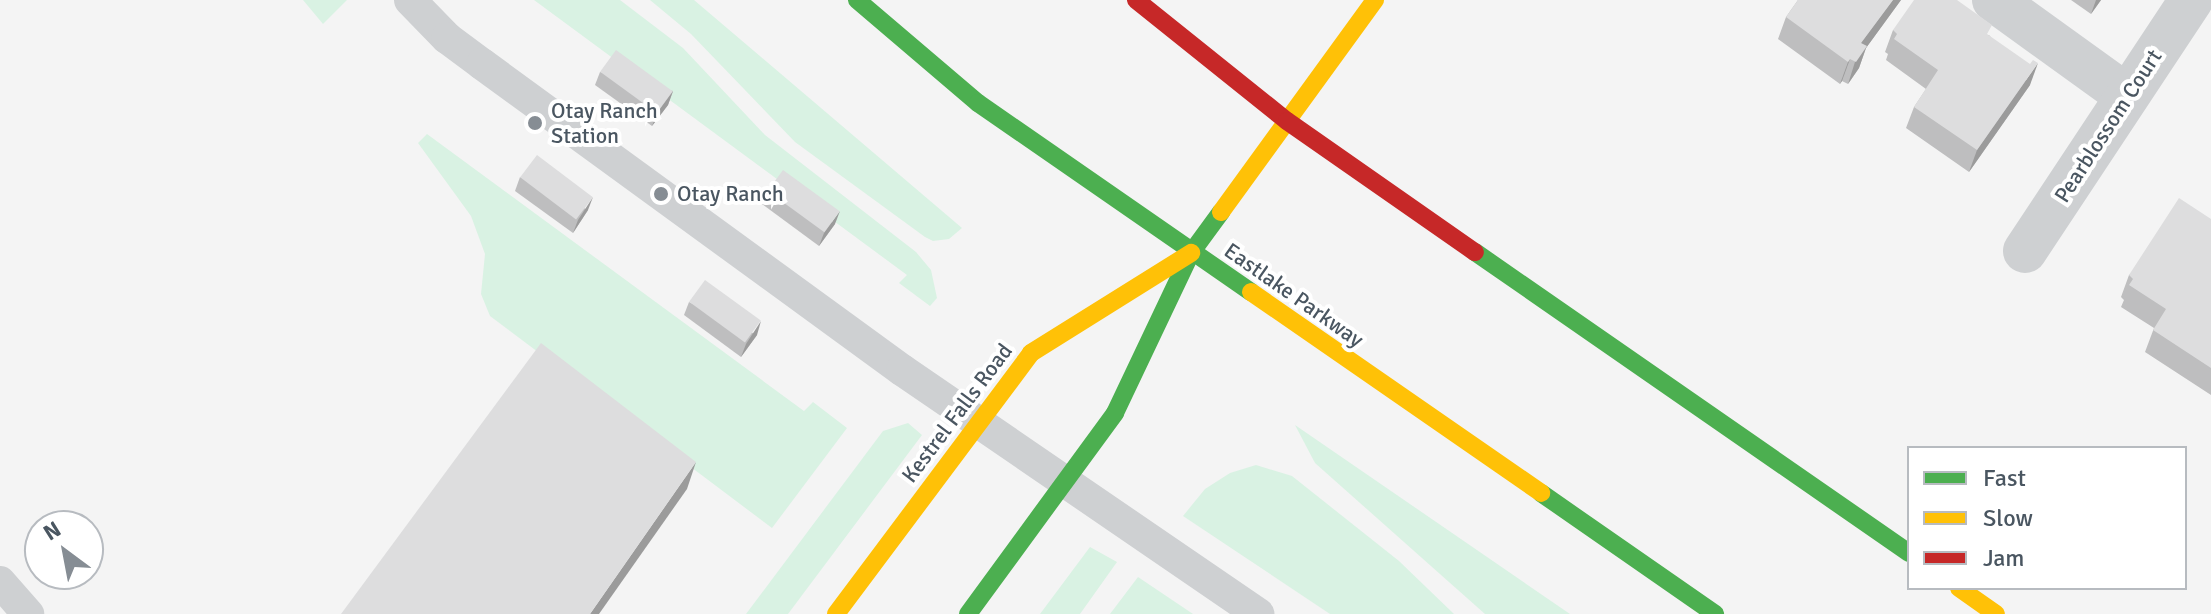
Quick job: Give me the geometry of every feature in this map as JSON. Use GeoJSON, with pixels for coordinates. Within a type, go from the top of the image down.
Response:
{"type":"FeatureCollection","features":[{"type":"Feature","properties":{"kind":"main road","name":"Eastlake Parkway"},"geometry":{"type":"LineString","coordinates":[[857,0],[978,103],[1715,614]]}},
{"type":"Feature","properties":{"kind":"main road"},"geometry":{"type":"LineString","coordinates":[[1136,0],[1287,121],[1907,552]]}},
{"type":"Feature","properties":{"kind":"main road","name":"Kestrel Falls Road"},"geometry":{"type":"LineString","coordinates":[[968,614],[1115,413],[1191,253],[1375,0]]}},
{"type":"Feature","properties":{"kind":"main road","name":"Kestrel Falls Road"},"geometry":{"type":"LineString","coordinates":[[836,614],[1031,353],[1191,253]]}},
{"type":"Feature","properties":{"kind":"main road"},"geometry":{"type":"LineString","coordinates":[[1962,590],[1996,614]]}},
{"type":"Feature","properties":{"kind":"street"},"geometry":{"type":"LineString","coordinates":[[1994,0],[2127,96]]}},
{"type":"Feature","properties":{"kind":"street","name":"Pearblossom Court"},"geometry":{"type":"LineString","coordinates":[[2025,251],[2191,0]]}},
{"type":"Feature","properties":{"kind":"lane"},"geometry":{"type":"LineString","coordinates":[[410,0],[447,38],[977,424],[1259,614]]}},
{"type":"Feature","properties":{"kind":"lane"},"geometry":{"type":"LineString","coordinates":[[0,582],[28,614]]}},
{"type":"Feature","properties":{"kind":"green space"},"geometry":{"type":"Polygon","coordinates":[[[303,0],[347,0],[323,24],[303,0]]]}},
{"type":"Feature","properties":{"kind":"green space"},"geometry":{"type":"Polygon","coordinates":[[[534,0],[620,0],[683,48],[765,135],[916,252],[931,270],[937,298],[930,306],[899,283],[907,275],[534,0]]]}},
{"type":"Feature","properties":{"kind":"green space"},"geometry":{"type":"Polygon","coordinates":[[[650,0],[694,0],[962,228],[949,239],[933,241],[925,237],[795,142],[691,34],[650,0]]]}},
{"type":"Feature","properties":{"kind":"green space"},"geometry":{"type":"Polygon","coordinates":[[[427,134],[804,411],[813,402],[847,428],[772,528],[490,316],[481,294],[485,254],[471,216],[418,143],[427,134]]]}},
{"type":"Feature","properties":{"kind":"green space"},"geometry":{"type":"Polygon","coordinates":[[[908,423],[922,435],[788,614],[746,614],[883,431],[908,423]]]}},
{"type":"Feature","properties":{"kind":"green space"},"geometry":{"type":"Polygon","coordinates":[[[1295,425],[1570,614],[1485,614],[1315,463],[1295,425]]]}},
{"type":"Feature","properties":{"kind":"green space"},"geometry":{"type":"Polygon","coordinates":[[[1256,465],[1292,476],[1399,561],[1454,614],[1330,614],[1183,516],[1205,489],[1230,473],[1256,465]]]}},
{"type":"Feature","properties":{"kind":"green space"},"geometry":{"type":"Polygon","coordinates":[[[1090,547],[1117,562],[1080,614],[1040,614],[1090,547]]]}},
{"type":"Feature","properties":{"kind":"green space"},"geometry":{"type":"Polygon","coordinates":[[[1138,577],[1193,614],[1110,614],[1138,577]]]}},
{"type":"Feature","properties":{"kind":"building"},"geometry":{"type":"Polygon","coordinates":[[[1798,0],[1893,0],[1861,43],[1867,46],[1856,62],[1850,59],[1848,62],[1786,17],[1798,0]]]}},
{"type":"Feature","properties":{"kind":"building"},"geometry":{"type":"Polygon","coordinates":[[[1914,0],[1957,0],[1992,25],[1987,34],[2030,64],[2033,60],[2038,63],[1977,150],[1914,107],[1938,70],[1894,39],[1897,34],[1893,30],[1914,0]]]}},
{"type":"Feature","properties":{"kind":"building"},"geometry":{"type":"Polygon","coordinates":[[[616,50],[673,91],[657,113],[600,72],[616,50]]]}},
{"type":"Feature","properties":{"kind":"building"},"geometry":{"type":"Polygon","coordinates":[[[537,155],[593,197],[576,219],[520,177],[537,155]]]}},
{"type":"Feature","properties":{"kind":"building"},"geometry":{"type":"Polygon","coordinates":[[[783,170],[840,211],[824,232],[768,191],[783,170]]]}},
{"type":"Feature","properties":{"kind":"building"},"geometry":{"type":"Polygon","coordinates":[[[2179,198],[2211,219],[2211,368],[2153,330],[2166,309],[2129,285],[2133,279],[2129,275],[2179,198]]]}},
{"type":"Feature","properties":{"kind":"building"},"geometry":{"type":"Polygon","coordinates":[[[705,280],[761,321],[745,342],[689,302],[705,280]]]}},
{"type":"Feature","properties":{"kind":"building"},"geometry":{"type":"Polygon","coordinates":[[[541,343],[696,462],[590,614],[341,614],[541,343]]]}},
{"type":"Feature","properties":{"kind":"traffic: fast"},"geometry":{"type":"LineString","coordinates":[[857,0],[978,103],[1251,292]]}},
{"type":"Feature","properties":{"kind":"traffic: fast"},"geometry":{"type":"LineString","coordinates":[[968,614],[1115,413],[1191,253],[1221,212]]}},
{"type":"Feature","properties":{"kind":"traffic: fast"},"geometry":{"type":"LineString","coordinates":[[1475,252],[1907,552]]}},
{"type":"Feature","properties":{"kind":"traffic: fast"},"geometry":{"type":"LineString","coordinates":[[1541,493],[1715,614]]}},
{"type":"Feature","properties":{"kind":"traffic: slow"},"geometry":{"type":"LineString","coordinates":[[1221,212],[1375,0]]}},
{"type":"Feature","properties":{"kind":"traffic: slow"},"geometry":{"type":"LineString","coordinates":[[836,614],[1031,353],[1191,253]]}},
{"type":"Feature","properties":{"kind":"traffic: slow"},"geometry":{"type":"LineString","coordinates":[[1251,292],[1541,493]]}},
{"type":"Feature","properties":{"kind":"traffic: slow"},"geometry":{"type":"LineString","coordinates":[[1962,590],[1996,614]]}},
{"type":"Feature","properties":{"kind":"traffic: jam"},"geometry":{"type":"LineString","coordinates":[[1136,0],[1287,121],[1475,252]]}},
{"type":"Feature","properties":{"kind":"place","name":"Otay Ranch Station"},"geometry":{"type":"Point","coordinates":[535,123]}},
{"type":"Feature","properties":{"kind":"place","name":"Otay Ranch"},"geometry":{"type":"Point","coordinates":[661,194]}}]}
